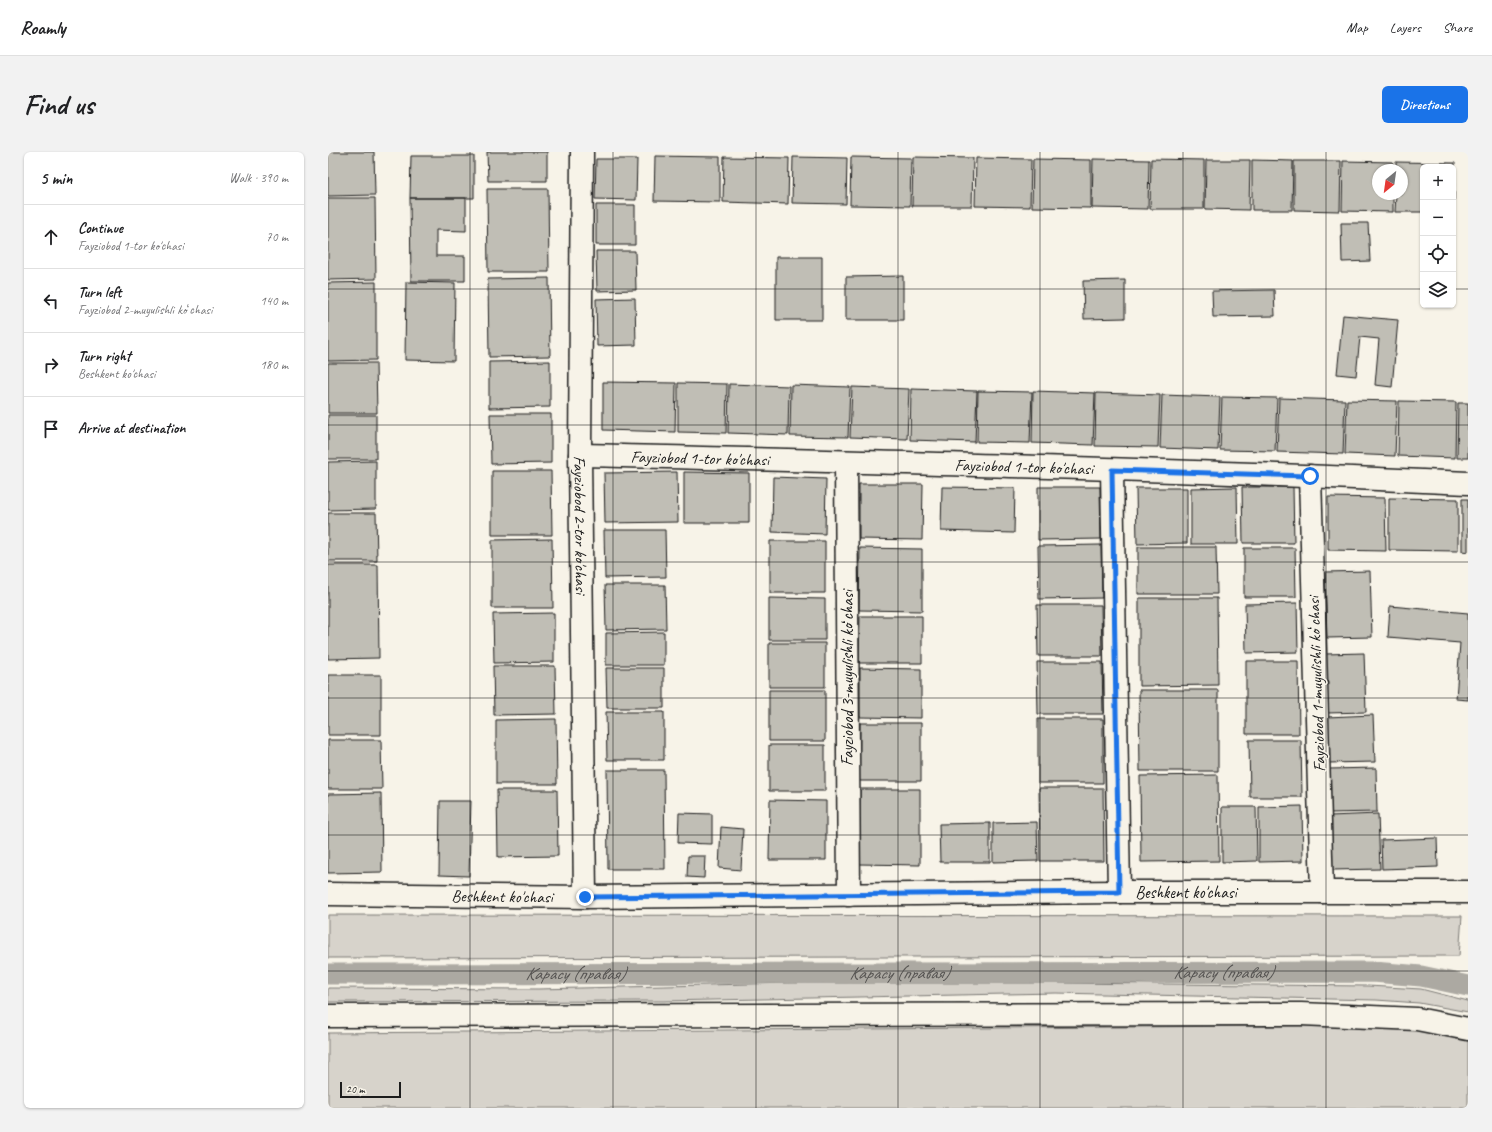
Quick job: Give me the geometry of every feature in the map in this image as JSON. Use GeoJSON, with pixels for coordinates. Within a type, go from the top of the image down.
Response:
{"type":"FeatureCollection","features":[{"type":"Feature","properties":{"kind":"street","name":"Fayziobod 2-tor ko'chasi"},"geometry":{"type":"LineString","coordinates":[[582,152],[580,455],[585,897]]}},
{"type":"Feature","properties":{"kind":"street","name":"Fayziobod 1-tor ko'chasi"},"geometry":{"type":"LineString","coordinates":[[580,455],[1310,476],[1468,483]]}},
{"type":"Feature","properties":{"kind":"street","name":"Fayziobod 3-muyulishli koʻchasi"},"geometry":{"type":"LineString","coordinates":[[846,462],[849,895]]}},
{"type":"Feature","properties":{"kind":"street"},"geometry":{"type":"LineString","coordinates":[[1112,470],[1119,892]]}},
{"type":"Feature","properties":{"kind":"street","name":"Fayziobod 1-muyulishli koʻchasi"},"geometry":{"type":"LineString","coordinates":[[1310,476],[1322,892]]}},
{"type":"Feature","properties":{"kind":"street","name":"Beshkent ko'chasi"},"geometry":{"type":"LineString","coordinates":[[328,894],[585,897],[1119,892],[1468,892]]}},
{"type":"Feature","properties":{"kind":"street"},"geometry":{"type":"LineString","coordinates":[[328,1016],[1301,1014],[1417,1019],[1468,1029]]}},
{"type":"Feature","properties":{"kind":"shaded area"},"geometry":{"type":"Polygon","coordinates":[[[328,915],[1462,916],[1459,956],[328,958],[328,915]]]}},
{"type":"Feature","properties":{"kind":"shaded area"},"geometry":{"type":"Polygon","coordinates":[[[792,983],[1056,983],[1368,986],[1421,989],[1468,1001],[1468,1012],[1419,1003],[1376,1000],[1056,993],[664,1001],[328,1002],[328,988],[538,989],[792,983]]]}},
{"type":"Feature","properties":{"kind":"shaded area"},"geometry":{"type":"Polygon","coordinates":[[[1395,1025],[1468,1040],[1468,1108],[328,1108],[328,1033],[1395,1025]]]}},
{"type":"Feature","properties":{"kind":"building"},"geometry":{"type":"Polygon","coordinates":[[[328,152],[374,152],[375,195],[328,196],[328,152]]]}},
{"type":"Feature","properties":{"kind":"building"},"geometry":{"type":"Polygon","coordinates":[[[487,152],[547,152],[547,181],[488,181],[487,152]]]}},
{"type":"Feature","properties":{"kind":"building"},"geometry":{"type":"Polygon","coordinates":[[[411,156],[474,156],[474,198],[410,198],[411,156]]]}},
{"type":"Feature","properties":{"kind":"building"},"geometry":{"type":"Polygon","coordinates":[[[655,156],[720,157],[720,202],[654,201],[655,156]]]}},
{"type":"Feature","properties":{"kind":"building"},"geometry":{"type":"Polygon","coordinates":[[[724,157],[789,158],[788,204],[723,202],[724,157]]]}},
{"type":"Feature","properties":{"kind":"building"},"geometry":{"type":"Polygon","coordinates":[[[793,157],[847,158],[846,204],[792,203],[793,157]]]}},
{"type":"Feature","properties":{"kind":"building"},"geometry":{"type":"Polygon","coordinates":[[[851,157],[911,158],[910,206],[850,205],[851,157]]]}},
{"type":"Feature","properties":{"kind":"building"},"geometry":{"type":"Polygon","coordinates":[[[913,157],[973,158],[972,206],[912,206],[913,157]]]}},
{"type":"Feature","properties":{"kind":"building"},"geometry":{"type":"Polygon","coordinates":[[[976,158],[1031,159],[1030,207],[975,206],[976,158]]]}},
{"type":"Feature","properties":{"kind":"building"},"geometry":{"type":"Polygon","coordinates":[[[596,159],[637,159],[636,200],[595,199],[596,159]]]}},
{"type":"Feature","properties":{"kind":"building"},"geometry":{"type":"Polygon","coordinates":[[[1033,159],[1091,160],[1091,208],[1032,207],[1033,159]]]}},
{"type":"Feature","properties":{"kind":"building"},"geometry":{"type":"Polygon","coordinates":[[[1093,159],[1149,160],[1148,209],[1092,208],[1093,159]]]}},
{"type":"Feature","properties":{"kind":"building"},"geometry":{"type":"Polygon","coordinates":[[[1151,159],[1204,160],[1204,209],[1150,209],[1151,159]]]}},
{"type":"Feature","properties":{"kind":"building"},"geometry":{"type":"Polygon","coordinates":[[[1206,160],[1250,160],[1249,210],[1205,209],[1206,160]]]}},
{"type":"Feature","properties":{"kind":"building"},"geometry":{"type":"Polygon","coordinates":[[[1252,160],[1293,161],[1292,210],[1252,210],[1252,160]]]}},
{"type":"Feature","properties":{"kind":"building"},"geometry":{"type":"Polygon","coordinates":[[[1294,161],[1341,161],[1340,211],[1294,210],[1294,161]]]}},
{"type":"Feature","properties":{"kind":"building"},"geometry":{"type":"Polygon","coordinates":[[[1343,161],[1393,162],[1393,164],[1372,164],[1372,200],[1393,200],[1393,212],[1342,211],[1343,161]]]}},
{"type":"Feature","properties":{"kind":"building"},"geometry":{"type":"Polygon","coordinates":[[[1396,162],[1455,163],[1420,164],[1420,212],[1395,212],[1396,200],[1408,200],[1408,164],[1396,164],[1396,162]]]}},
{"type":"Feature","properties":{"kind":"building"},"geometry":{"type":"Polygon","coordinates":[[[487,189],[548,189],[549,272],[488,272],[487,189]]]}},
{"type":"Feature","properties":{"kind":"building"},"geometry":{"type":"Polygon","coordinates":[[[328,198],[375,198],[376,279],[328,280],[328,198]]]}},
{"type":"Feature","properties":{"kind":"building"},"geometry":{"type":"Polygon","coordinates":[[[410,198],[466,198],[466,231],[436,230],[436,256],[465,256],[465,281],[411,281],[410,198]]]}},
{"type":"Feature","properties":{"kind":"building"},"geometry":{"type":"Polygon","coordinates":[[[596,205],[635,205],[635,245],[596,245],[596,205]]]}},
{"type":"Feature","properties":{"kind":"building"},"geometry":{"type":"Polygon","coordinates":[[[1341,223],[1368,223],[1370,261],[1342,262],[1341,223]]]}},
{"type":"Feature","properties":{"kind":"building"},"geometry":{"type":"Polygon","coordinates":[[[596,251],[635,251],[636,290],[597,291],[596,251]]]}},
{"type":"Feature","properties":{"kind":"building"},"geometry":{"type":"Polygon","coordinates":[[[776,257],[822,257],[822,320],[776,320],[776,257]]]}},
{"type":"Feature","properties":{"kind":"building"},"geometry":{"type":"Polygon","coordinates":[[[903,276],[903,320],[846,320],[846,277],[903,276]]]}},
{"type":"Feature","properties":{"kind":"building"},"geometry":{"type":"Polygon","coordinates":[[[549,278],[550,356],[489,357],[488,279],[549,278]]]}},
{"type":"Feature","properties":{"kind":"building"},"geometry":{"type":"Polygon","coordinates":[[[1125,280],[1125,318],[1084,319],[1083,281],[1125,280]]]}},
{"type":"Feature","properties":{"kind":"building"},"geometry":{"type":"Polygon","coordinates":[[[376,282],[376,360],[328,361],[328,283],[376,282]]]}},
{"type":"Feature","properties":{"kind":"building"},"geometry":{"type":"Polygon","coordinates":[[[406,282],[455,283],[454,361],[405,360],[406,282]]]}},
{"type":"Feature","properties":{"kind":"building"},"geometry":{"type":"Polygon","coordinates":[[[1274,290],[1275,316],[1213,317],[1212,291],[1274,290]]]}},
{"type":"Feature","properties":{"kind":"building"},"geometry":{"type":"Polygon","coordinates":[[[635,298],[636,345],[597,346],[596,299],[635,298]]]}},
{"type":"Feature","properties":{"kind":"building"},"geometry":{"type":"Polygon","coordinates":[[[1343,315],[1398,320],[1392,387],[1375,385],[1379,339],[1360,337],[1356,376],[1337,374],[1343,315]]]}},
{"type":"Feature","properties":{"kind":"building"},"geometry":{"type":"Polygon","coordinates":[[[550,361],[550,407],[489,408],[489,362],[550,361]]]}},
{"type":"Feature","properties":{"kind":"building"},"geometry":{"type":"Polygon","coordinates":[[[328,363],[376,363],[377,413],[328,413],[328,363]]]}},
{"type":"Feature","properties":{"kind":"building"},"geometry":{"type":"Polygon","coordinates":[[[603,382],[676,383],[675,432],[603,430],[603,382]]]}},
{"type":"Feature","properties":{"kind":"building"},"geometry":{"type":"Polygon","coordinates":[[[678,383],[727,384],[726,433],[678,432],[678,383]]]}},
{"type":"Feature","properties":{"kind":"building"},"geometry":{"type":"Polygon","coordinates":[[[729,384],[789,386],[788,435],[728,433],[729,384]]]}},
{"type":"Feature","properties":{"kind":"building"},"geometry":{"type":"Polygon","coordinates":[[[791,385],[850,387],[848,437],[790,436],[791,385]]]}},
{"type":"Feature","properties":{"kind":"building"},"geometry":{"type":"Polygon","coordinates":[[[852,387],[909,389],[907,439],[850,437],[852,387]]]}},
{"type":"Feature","properties":{"kind":"building"},"geometry":{"type":"Polygon","coordinates":[[[911,389],[977,391],[975,442],[910,440],[911,389]]]}},
{"type":"Feature","properties":{"kind":"building"},"geometry":{"type":"Polygon","coordinates":[[[978,391],[1032,392],[1030,443],[977,442],[978,391]]]}},
{"type":"Feature","properties":{"kind":"building"},"geometry":{"type":"Polygon","coordinates":[[[1033,391],[1095,393],[1093,445],[1032,443],[1033,391]]]}},
{"type":"Feature","properties":{"kind":"building"},"geometry":{"type":"Polygon","coordinates":[[[1096,393],[1160,395],[1158,447],[1095,446],[1096,393]]]}},
{"type":"Feature","properties":{"kind":"building"},"geometry":{"type":"Polygon","coordinates":[[[1162,395],[1220,397],[1218,450],[1160,448],[1162,395]]]}},
{"type":"Feature","properties":{"kind":"building"},"geometry":{"type":"Polygon","coordinates":[[[1222,397],[1277,398],[1275,451],[1220,450],[1222,397]]]}},
{"type":"Feature","properties":{"kind":"building"},"geometry":{"type":"Polygon","coordinates":[[[1279,398],[1345,400],[1343,454],[1277,452],[1279,398]]]}},
{"type":"Feature","properties":{"kind":"building"},"geometry":{"type":"Polygon","coordinates":[[[1347,400],[1397,401],[1395,456],[1345,454],[1347,400]]]}},
{"type":"Feature","properties":{"kind":"building"},"geometry":{"type":"Polygon","coordinates":[[[1399,401],[1456,402],[1455,458],[1398,456],[1399,401]]]}},
{"type":"Feature","properties":{"kind":"building"},"geometry":{"type":"Polygon","coordinates":[[[1458,403],[1468,403],[1468,458],[1457,458],[1458,403]]]}},
{"type":"Feature","properties":{"kind":"building"},"geometry":{"type":"Polygon","coordinates":[[[490,414],[551,414],[551,463],[491,464],[490,414]]]}},
{"type":"Feature","properties":{"kind":"building"},"geometry":{"type":"Polygon","coordinates":[[[328,415],[376,415],[376,459],[328,459],[328,415]]]}},
{"type":"Feature","properties":{"kind":"building"},"geometry":{"type":"Polygon","coordinates":[[[376,461],[376,509],[328,510],[328,462],[376,461]]]}},
{"type":"Feature","properties":{"kind":"building"},"geometry":{"type":"Polygon","coordinates":[[[492,471],[551,471],[552,535],[492,535],[492,471]]]}},
{"type":"Feature","properties":{"kind":"building"},"geometry":{"type":"Polygon","coordinates":[[[677,472],[678,522],[605,523],[604,473],[677,472]]]}},
{"type":"Feature","properties":{"kind":"building"},"geometry":{"type":"Polygon","coordinates":[[[684,472],[749,473],[749,523],[684,523],[684,472]]]}},
{"type":"Feature","properties":{"kind":"building"},"geometry":{"type":"Polygon","coordinates":[[[773,477],[826,479],[825,534],[772,532],[773,477]]]}},
{"type":"Feature","properties":{"kind":"building"},"geometry":{"type":"Polygon","coordinates":[[[859,484],[923,484],[922,540],[859,539],[859,484]]]}},
{"type":"Feature","properties":{"kind":"building"},"geometry":{"type":"Polygon","coordinates":[[[942,487],[1015,488],[1014,533],[941,531],[942,487]]]}},
{"type":"Feature","properties":{"kind":"building"},"geometry":{"type":"Polygon","coordinates":[[[1038,487],[1100,487],[1101,539],[1038,540],[1038,487]]]}},
{"type":"Feature","properties":{"kind":"building"},"geometry":{"type":"Polygon","coordinates":[[[1237,487],[1238,544],[1191,544],[1191,488],[1237,487]]]}},
{"type":"Feature","properties":{"kind":"building"},"geometry":{"type":"Polygon","coordinates":[[[1242,487],[1293,487],[1294,543],[1243,543],[1242,487]]]}},
{"type":"Feature","properties":{"kind":"building"},"geometry":{"type":"Polygon","coordinates":[[[1136,488],[1187,488],[1187,543],[1137,544],[1136,488]]]}},
{"type":"Feature","properties":{"kind":"building"},"geometry":{"type":"Polygon","coordinates":[[[1328,497],[1385,498],[1386,551],[1328,550],[1328,497]]]}},
{"type":"Feature","properties":{"kind":"building"},"geometry":{"type":"Polygon","coordinates":[[[1389,498],[1458,499],[1458,551],[1389,550],[1389,498]]]}},
{"type":"Feature","properties":{"kind":"building"},"geometry":{"type":"Polygon","coordinates":[[[1462,499],[1468,499],[1468,552],[1462,551],[1462,499]]]}},
{"type":"Feature","properties":{"kind":"building"},"geometry":{"type":"Polygon","coordinates":[[[328,513],[376,513],[377,561],[328,561],[328,513]]]}},
{"type":"Feature","properties":{"kind":"building"},"geometry":{"type":"Polygon","coordinates":[[[604,530],[665,530],[666,577],[605,578],[604,530]]]}},
{"type":"Feature","properties":{"kind":"building"},"geometry":{"type":"Polygon","coordinates":[[[552,539],[553,608],[492,608],[492,540],[552,539]]]}},
{"type":"Feature","properties":{"kind":"building"},"geometry":{"type":"Polygon","coordinates":[[[770,541],[825,541],[825,593],[770,593],[770,541]]]}},
{"type":"Feature","properties":{"kind":"building"},"geometry":{"type":"Polygon","coordinates":[[[1101,545],[1102,598],[1039,599],[1038,546],[1101,545]]]}},
{"type":"Feature","properties":{"kind":"building"},"geometry":{"type":"Polygon","coordinates":[[[1138,547],[1216,547],[1217,594],[1138,594],[1138,547]]]}},
{"type":"Feature","properties":{"kind":"building"},"geometry":{"type":"Polygon","coordinates":[[[860,548],[922,549],[922,611],[859,610],[860,548]]]}},
{"type":"Feature","properties":{"kind":"building"},"geometry":{"type":"Polygon","coordinates":[[[1244,548],[1295,548],[1296,597],[1244,597],[1244,548]]]}},
{"type":"Feature","properties":{"kind":"building"},"geometry":{"type":"Polygon","coordinates":[[[328,565],[378,565],[379,658],[328,659],[328,565]]]}},
{"type":"Feature","properties":{"kind":"building"},"geometry":{"type":"Polygon","coordinates":[[[1370,571],[1372,637],[1327,638],[1325,572],[1370,571]]]}},
{"type":"Feature","properties":{"kind":"building"},"geometry":{"type":"Polygon","coordinates":[[[605,585],[665,585],[666,629],[606,630],[605,585]]]}},
{"type":"Feature","properties":{"kind":"building"},"geometry":{"type":"Polygon","coordinates":[[[769,598],[825,599],[825,640],[769,640],[769,598]]]}},
{"type":"Feature","properties":{"kind":"building"},"geometry":{"type":"Polygon","coordinates":[[[1139,598],[1217,598],[1218,685],[1139,686],[1139,598]]]}},
{"type":"Feature","properties":{"kind":"building"},"geometry":{"type":"Polygon","coordinates":[[[1297,603],[1298,652],[1246,653],[1245,604],[1297,603]]]}},
{"type":"Feature","properties":{"kind":"building"},"geometry":{"type":"Polygon","coordinates":[[[1037,605],[1101,605],[1102,656],[1038,656],[1037,605]]]}},
{"type":"Feature","properties":{"kind":"building"},"geometry":{"type":"Polygon","coordinates":[[[1390,606],[1468,613],[1468,700],[1456,699],[1460,643],[1388,637],[1390,606]]]}},
{"type":"Feature","properties":{"kind":"building"},"geometry":{"type":"Polygon","coordinates":[[[554,613],[554,662],[494,663],[493,614],[554,613]]]}},
{"type":"Feature","properties":{"kind":"building"},"geometry":{"type":"Polygon","coordinates":[[[860,616],[922,616],[922,663],[859,663],[860,616]]]}},
{"type":"Feature","properties":{"kind":"building"},"geometry":{"type":"Polygon","coordinates":[[[664,632],[664,665],[606,665],[606,633],[664,632]]]}},
{"type":"Feature","properties":{"kind":"building"},"geometry":{"type":"Polygon","coordinates":[[[769,643],[825,643],[825,687],[769,687],[769,643]]]}},
{"type":"Feature","properties":{"kind":"building"},"geometry":{"type":"Polygon","coordinates":[[[1364,653],[1366,712],[1327,713],[1325,654],[1364,653]]]}},
{"type":"Feature","properties":{"kind":"building"},"geometry":{"type":"Polygon","coordinates":[[[1246,661],[1298,661],[1299,734],[1246,734],[1246,661]]]}},
{"type":"Feature","properties":{"kind":"building"},"geometry":{"type":"Polygon","coordinates":[[[1037,662],[1102,662],[1103,714],[1038,714],[1037,662]]]}},
{"type":"Feature","properties":{"kind":"building"},"geometry":{"type":"Polygon","coordinates":[[[493,666],[555,666],[556,714],[494,715],[493,666]]]}},
{"type":"Feature","properties":{"kind":"building"},"geometry":{"type":"Polygon","coordinates":[[[606,668],[664,668],[664,708],[607,708],[606,668]]]}},
{"type":"Feature","properties":{"kind":"building"},"geometry":{"type":"Polygon","coordinates":[[[860,668],[921,669],[921,718],[860,717],[860,668]]]}},
{"type":"Feature","properties":{"kind":"building"},"geometry":{"type":"Polygon","coordinates":[[[328,675],[381,675],[381,735],[328,735],[328,675]]]}},
{"type":"Feature","properties":{"kind":"building"},"geometry":{"type":"Polygon","coordinates":[[[769,690],[825,690],[825,741],[769,741],[769,690]]]}},
{"type":"Feature","properties":{"kind":"building"},"geometry":{"type":"Polygon","coordinates":[[[1139,690],[1218,690],[1218,771],[1140,771],[1139,690]]]}},
{"type":"Feature","properties":{"kind":"building"},"geometry":{"type":"Polygon","coordinates":[[[606,712],[664,712],[664,760],[607,760],[606,712]]]}},
{"type":"Feature","properties":{"kind":"building"},"geometry":{"type":"Polygon","coordinates":[[[1373,715],[1375,762],[1328,763],[1327,717],[1373,715]]]}},
{"type":"Feature","properties":{"kind":"building"},"geometry":{"type":"Polygon","coordinates":[[[556,719],[557,784],[496,784],[496,720],[556,719]]]}},
{"type":"Feature","properties":{"kind":"building"},"geometry":{"type":"Polygon","coordinates":[[[1038,719],[1103,719],[1103,783],[1038,783],[1038,719]]]}},
{"type":"Feature","properties":{"kind":"building"},"geometry":{"type":"Polygon","coordinates":[[[860,723],[921,723],[921,781],[859,781],[860,723]]]}},
{"type":"Feature","properties":{"kind":"building"},"geometry":{"type":"Polygon","coordinates":[[[328,740],[381,740],[382,789],[328,789],[328,740]]]}},
{"type":"Feature","properties":{"kind":"building"},"geometry":{"type":"Polygon","coordinates":[[[1249,740],[1301,740],[1302,797],[1250,797],[1249,740]]]}},
{"type":"Feature","properties":{"kind":"building"},"geometry":{"type":"Polygon","coordinates":[[[769,745],[825,745],[825,791],[769,791],[769,745]]]}},
{"type":"Feature","properties":{"kind":"building"},"geometry":{"type":"Polygon","coordinates":[[[1376,768],[1377,812],[1330,813],[1329,769],[1376,768]]]}},
{"type":"Feature","properties":{"kind":"building"},"geometry":{"type":"Polygon","coordinates":[[[607,770],[664,770],[665,869],[608,869],[607,770]]]}},
{"type":"Feature","properties":{"kind":"building"},"geometry":{"type":"Polygon","coordinates":[[[1218,775],[1219,861],[1141,862],[1140,776],[1218,775]]]}},
{"type":"Feature","properties":{"kind":"building"},"geometry":{"type":"Polygon","coordinates":[[[1039,788],[1103,788],[1104,861],[1040,861],[1039,788]]]}},
{"type":"Feature","properties":{"kind":"building"},"geometry":{"type":"Polygon","coordinates":[[[860,789],[920,789],[920,865],[859,864],[860,789]]]}},
{"type":"Feature","properties":{"kind":"building"},"geometry":{"type":"Polygon","coordinates":[[[497,790],[557,790],[558,856],[498,857],[497,790]]]}},
{"type":"Feature","properties":{"kind":"building"},"geometry":{"type":"Polygon","coordinates":[[[381,793],[382,872],[328,873],[328,794],[381,793]]]}},
{"type":"Feature","properties":{"kind":"building"},"geometry":{"type":"Polygon","coordinates":[[[770,800],[826,801],[826,860],[769,860],[770,800]]]}},
{"type":"Feature","properties":{"kind":"building"},"geometry":{"type":"Polygon","coordinates":[[[440,801],[471,801],[469,876],[439,875],[440,801]]]}},
{"type":"Feature","properties":{"kind":"building"},"geometry":{"type":"Polygon","coordinates":[[[1302,806],[1303,861],[1259,862],[1259,807],[1302,806]]]}},
{"type":"Feature","properties":{"kind":"building"},"geometry":{"type":"Polygon","coordinates":[[[1222,807],[1256,807],[1257,861],[1222,862],[1222,807]]]}},
{"type":"Feature","properties":{"kind":"building"},"geometry":{"type":"Polygon","coordinates":[[[679,813],[712,814],[712,844],[678,843],[679,813]]]}},
{"type":"Feature","properties":{"kind":"building"},"geometry":{"type":"Polygon","coordinates":[[[1378,814],[1380,869],[1332,870],[1330,816],[1378,814]]]}},
{"type":"Feature","properties":{"kind":"building"},"geometry":{"type":"Polygon","coordinates":[[[1037,822],[1038,861],[993,862],[993,823],[1037,822]]]}},
{"type":"Feature","properties":{"kind":"building"},"geometry":{"type":"Polygon","coordinates":[[[990,823],[990,862],[940,862],[939,824],[990,823]]]}},
{"type":"Feature","properties":{"kind":"building"},"geometry":{"type":"Polygon","coordinates":[[[721,827],[743,829],[741,870],[719,868],[721,827]]]}},
{"type":"Feature","properties":{"kind":"building"},"geometry":{"type":"Polygon","coordinates":[[[1437,838],[1438,867],[1382,869],[1381,840],[1437,838]]]}},
{"type":"Feature","properties":{"kind":"building"},"geometry":{"type":"Polygon","coordinates":[[[688,856],[705,856],[704,878],[687,877],[688,856]]]}},
{"type":"Feature","properties":{"kind":"waterway","name":"Карасу (правая)"},"geometry":{"type":"LineString","coordinates":[[328,974],[1373,972],[1421,976],[1468,986]]}},
{"type":"Feature","properties":{"kind":"route"},"geometry":{"type":"LineString","coordinates":[[585,897],[1119,892],[1112,470],[1310,476]]}}]}
